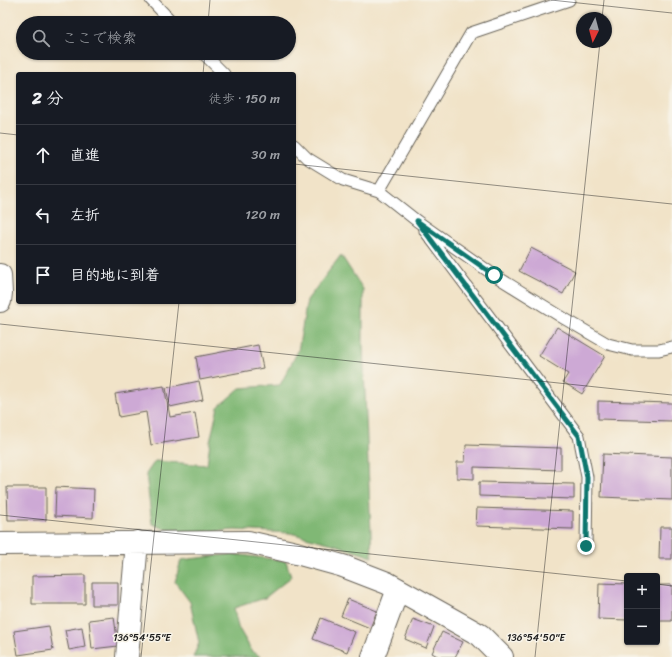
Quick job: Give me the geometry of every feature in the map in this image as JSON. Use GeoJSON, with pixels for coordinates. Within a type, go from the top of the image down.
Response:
{"type":"FeatureCollection","features":[{"type":"Feature","properties":{"kind":"street"},"geometry":{"type":"LineString","coordinates":[[0,275],[0,301]]}},
{"type":"Feature","properties":{"kind":"street"},"geometry":{"type":"LineString","coordinates":[[127,657],[137,542]]}},
{"type":"Feature","properties":{"kind":"street"},"geometry":{"type":"LineString","coordinates":[[0,544],[248,542],[296,552],[343,566],[398,589],[480,634],[492,653]]}},
{"type":"Feature","properties":{"kind":"street"},"geometry":{"type":"LineString","coordinates":[[373,657],[398,589]]}},
{"type":"Feature","properties":{"kind":"lane"},"geometry":{"type":"LineString","coordinates":[[151,0],[166,16]]}},
{"type":"Feature","properties":{"kind":"lane"},"geometry":{"type":"LineString","coordinates":[[379,191],[471,33],[569,0]]}},
{"type":"Feature","properties":{"kind":"lane"},"geometry":{"type":"LineString","coordinates":[[210,60],[222,72]]}},
{"type":"Feature","properties":{"kind":"lane"},"geometry":{"type":"LineString","coordinates":[[296,147],[307,158],[343,180],[379,191],[417,221],[494,275],[564,319],[608,344],[632,350],[659,350],[672,347]]}},
{"type":"Feature","properties":{"kind":"lane"},"geometry":{"type":"LineString","coordinates":[[417,221],[579,436],[587,477],[586,546]]}},
{"type":"Feature","properties":{"kind":"green space"},"geometry":{"type":"Polygon","coordinates":[[[341,255],[363,289],[363,345],[372,557],[333,544],[290,533],[235,530],[179,534],[152,524],[146,474],[155,461],[207,465],[210,442],[218,407],[240,388],[280,385],[298,351],[307,300],[341,255]]]}},
{"type":"Feature","properties":{"kind":"green space"},"geometry":{"type":"Polygon","coordinates":[[[233,554],[286,561],[291,577],[265,598],[234,608],[238,627],[252,651],[261,657],[193,657],[199,643],[190,602],[175,582],[181,560],[233,554]]]}},
{"type":"Feature","properties":{"kind":"building"},"geometry":{"type":"Polygon","coordinates":[[[531,248],[575,271],[563,294],[519,271],[531,248]]]}},
{"type":"Feature","properties":{"kind":"building"},"geometry":{"type":"Polygon","coordinates":[[[557,327],[605,356],[582,394],[563,382],[568,374],[539,356],[557,327]]]}},
{"type":"Feature","properties":{"kind":"building"},"geometry":{"type":"Polygon","coordinates":[[[258,345],[263,368],[200,380],[196,357],[258,345]]]}},
{"type":"Feature","properties":{"kind":"building"},"geometry":{"type":"Polygon","coordinates":[[[199,381],[203,400],[170,407],[166,388],[199,381]]]}},
{"type":"Feature","properties":{"kind":"building"},"geometry":{"type":"Polygon","coordinates":[[[164,386],[170,417],[195,413],[199,437],[151,445],[146,412],[119,417],[115,394],[164,386]]]}},
{"type":"Feature","properties":{"kind":"building"},"geometry":{"type":"Polygon","coordinates":[[[598,401],[672,403],[672,421],[598,419],[598,401]]]}},
{"type":"Feature","properties":{"kind":"building"},"geometry":{"type":"Polygon","coordinates":[[[466,445],[561,448],[561,470],[474,467],[474,479],[457,478],[457,462],[465,462],[466,445]]]}},
{"type":"Feature","properties":{"kind":"building"},"geometry":{"type":"Polygon","coordinates":[[[603,454],[672,457],[672,500],[601,497],[603,454]]]}},
{"type":"Feature","properties":{"kind":"building"},"geometry":{"type":"Polygon","coordinates":[[[479,482],[574,484],[574,499],[479,496],[479,482]]]}},
{"type":"Feature","properties":{"kind":"building"},"geometry":{"type":"Polygon","coordinates":[[[7,487],[46,487],[46,520],[8,520],[7,487]]]}},
{"type":"Feature","properties":{"kind":"building"},"geometry":{"type":"Polygon","coordinates":[[[56,487],[94,489],[93,518],[55,516],[56,487]]]}},
{"type":"Feature","properties":{"kind":"building"},"geometry":{"type":"Polygon","coordinates":[[[477,508],[573,511],[573,529],[476,526],[477,508]]]}},
{"type":"Feature","properties":{"kind":"building"},"geometry":{"type":"Polygon","coordinates":[[[660,527],[672,527],[672,559],[659,559],[660,527]]]}},
{"type":"Feature","properties":{"kind":"building"},"geometry":{"type":"Polygon","coordinates":[[[85,575],[85,604],[32,604],[32,576],[85,575]]]}},
{"type":"Feature","properties":{"kind":"building"},"geometry":{"type":"Polygon","coordinates":[[[92,582],[118,582],[118,605],[92,605],[92,582]]]}},
{"type":"Feature","properties":{"kind":"building"},"geometry":{"type":"Polygon","coordinates":[[[599,583],[624,584],[624,620],[598,619],[599,583]]]}},
{"type":"Feature","properties":{"kind":"building"},"geometry":{"type":"Polygon","coordinates":[[[660,585],[672,585],[672,621],[660,621],[660,585]]]}},
{"type":"Feature","properties":{"kind":"building"},"geometry":{"type":"Polygon","coordinates":[[[348,599],[377,611],[370,628],[341,616],[348,599]]]}},
{"type":"Feature","properties":{"kind":"building"},"geometry":{"type":"Polygon","coordinates":[[[114,617],[118,646],[92,649],[89,620],[114,617]]]}},
{"type":"Feature","properties":{"kind":"building"},"geometry":{"type":"Polygon","coordinates":[[[321,618],[355,632],[347,652],[313,639],[321,618]]]}},
{"type":"Feature","properties":{"kind":"building"},"geometry":{"type":"Polygon","coordinates":[[[413,619],[434,627],[426,648],[405,639],[413,619]]]}},
{"type":"Feature","properties":{"kind":"building"},"geometry":{"type":"Polygon","coordinates":[[[49,626],[53,650],[18,655],[14,631],[49,626]]]}},
{"type":"Feature","properties":{"kind":"building"},"geometry":{"type":"Polygon","coordinates":[[[82,627],[85,647],[69,650],[65,630],[82,627]]]}},
{"type":"Feature","properties":{"kind":"building"},"geometry":{"type":"Polygon","coordinates":[[[442,632],[463,642],[455,657],[439,657],[432,653],[442,632]]]}},
{"type":"Feature","properties":{"kind":"route"},"geometry":{"type":"LineString","coordinates":[[494,275],[417,221],[579,436],[587,477],[586,546]]}}]}
